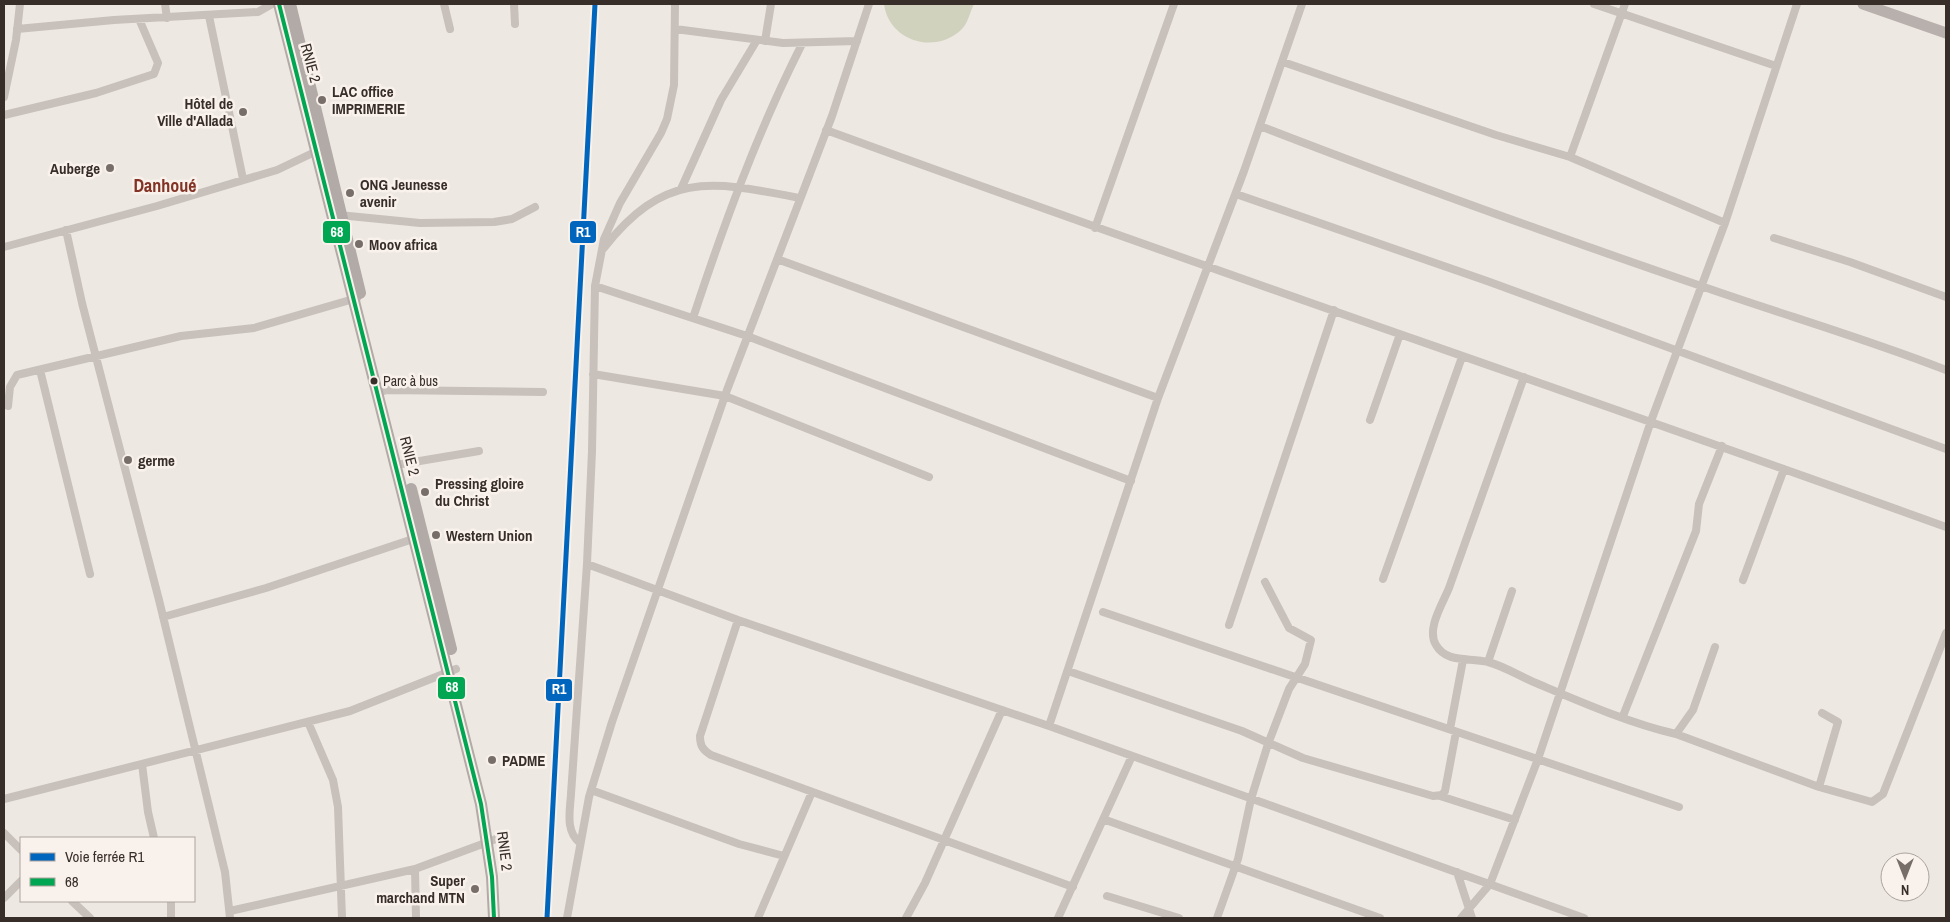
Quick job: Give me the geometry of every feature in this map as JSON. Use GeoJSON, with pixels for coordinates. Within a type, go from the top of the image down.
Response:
{"type":"FeatureCollection","features":[{"type":"Feature","properties":{"kind":"highway","name":"RNIE 2"},"geometry":{"type":"LineString","coordinates":[[279,4],[308,95]]}},
{"type":"Feature","properties":{"kind":"highway","name":"RNIE 2"},"geometry":{"type":"LineString","coordinates":[[290,4],[320,149],[452,671],[492,840],[497,917]]}},
{"type":"Feature","properties":{"kind":"main road"},"geometry":{"type":"LineString","coordinates":[[1864,4],[1946,33]]}},
{"type":"Feature","properties":{"kind":"street"},"geometry":{"type":"LineString","coordinates":[[4,97],[7,72],[18,29],[20,4]]}},
{"type":"Feature","properties":{"kind":"street"},"geometry":{"type":"LineString","coordinates":[[165,4],[167,18]]}},
{"type":"Feature","properties":{"kind":"street"},"geometry":{"type":"LineString","coordinates":[[18,29],[258,12],[272,4]]}},
{"type":"Feature","properties":{"kind":"street"},"geometry":{"type":"LineString","coordinates":[[444,4],[450,29]]}},
{"type":"Feature","properties":{"kind":"street"},"geometry":{"type":"LineString","coordinates":[[514,4],[515,24]]}},
{"type":"Feature","properties":{"kind":"street"},"geometry":{"type":"LineString","coordinates":[[580,843],[572,837],[570,821],[587,564],[594,286],[600,254],[620,203],[667,120],[674,85],[675,4]]}},
{"type":"Feature","properties":{"kind":"street"},"geometry":{"type":"LineString","coordinates":[[681,189],[721,100],[761,40],[771,4]]}},
{"type":"Feature","properties":{"kind":"street"},"geometry":{"type":"LineString","coordinates":[[567,918],[591,790],[657,590],[725,396],[826,130],[869,4]]}},
{"type":"Feature","properties":{"kind":"street"},"geometry":{"type":"LineString","coordinates":[[1095,228],[1174,4]]}},
{"type":"Feature","properties":{"kind":"street"},"geometry":{"type":"LineString","coordinates":[[1049,726],[1158,398],[1236,194],[1302,4]]}},
{"type":"Feature","properties":{"kind":"street"},"geometry":{"type":"LineString","coordinates":[[1594,4],[1776,66]]}},
{"type":"Feature","properties":{"kind":"street"},"geometry":{"type":"LineString","coordinates":[[1570,157],[1626,4]]}},
{"type":"Feature","properties":{"kind":"street"},"geometry":{"type":"LineString","coordinates":[[1461,918],[1490,884],[1538,759],[1651,421],[1703,287],[1725,223],[1797,4]]}},
{"type":"Feature","properties":{"kind":"street"},"geometry":{"type":"LineString","coordinates":[[210,16],[243,179]]}},
{"type":"Feature","properties":{"kind":"street"},"geometry":{"type":"LineString","coordinates":[[4,116],[96,93],[154,74],[158,63],[139,19]]}},
{"type":"Feature","properties":{"kind":"street"},"geometry":{"type":"LineString","coordinates":[[674,29],[802,44],[857,42]]}},
{"type":"Feature","properties":{"kind":"street"},"geometry":{"type":"LineString","coordinates":[[693,318],[721,234],[762,125],[802,44]]}},
{"type":"Feature","properties":{"kind":"street"},"geometry":{"type":"LineString","coordinates":[[1283,62],[1496,136],[1570,157],[1725,223]]}},
{"type":"Feature","properties":{"kind":"street"},"geometry":{"type":"LineString","coordinates":[[1260,126],[1339,157],[1703,287],[1910,356],[1946,370]]}},
{"type":"Feature","properties":{"kind":"street"},"geometry":{"type":"LineString","coordinates":[[826,130],[1095,228],[1722,446],[1946,528]]}},
{"type":"Feature","properties":{"kind":"street"},"geometry":{"type":"LineString","coordinates":[[4,247],[157,206],[277,170],[320,149]]}},
{"type":"Feature","properties":{"kind":"street"},"geometry":{"type":"LineString","coordinates":[[600,254],[624,224],[655,201],[681,189],[712,186],[740,187],[800,198]]}},
{"type":"Feature","properties":{"kind":"street"},"geometry":{"type":"LineString","coordinates":[[1236,194],[1478,278],[1946,449]]}},
{"type":"Feature","properties":{"kind":"street"},"geometry":{"type":"LineString","coordinates":[[337,215],[420,223],[494,222],[512,219],[535,207]]}},
{"type":"Feature","properties":{"kind":"street"},"geometry":{"type":"LineString","coordinates":[[66,230],[196,750],[225,872],[230,915],[342,884],[415,869],[492,840]]}},
{"type":"Feature","properties":{"kind":"street"},"geometry":{"type":"LineString","coordinates":[[1774,238],[1850,262],[1946,297]]}},
{"type":"Feature","properties":{"kind":"street"},"geometry":{"type":"LineString","coordinates":[[777,259],[1158,398]]}},
{"type":"Feature","properties":{"kind":"street"},"geometry":{"type":"LineString","coordinates":[[594,286],[748,336],[1131,481]]}},
{"type":"Feature","properties":{"kind":"street"},"geometry":{"type":"LineString","coordinates":[[8,406],[10,386],[17,375],[181,336],[254,328],[358,298]]}},
{"type":"Feature","properties":{"kind":"street"},"geometry":{"type":"LineString","coordinates":[[1229,625],[1334,310]]}},
{"type":"Feature","properties":{"kind":"street"},"geometry":{"type":"LineString","coordinates":[[1370,420],[1400,334]]}},
{"type":"Feature","properties":{"kind":"street"},"geometry":{"type":"LineString","coordinates":[[1382,579],[1462,357]]}},
{"type":"Feature","properties":{"kind":"street"},"geometry":{"type":"LineString","coordinates":[[40,370],[90,574]]}},
{"type":"Feature","properties":{"kind":"street"},"geometry":{"type":"LineString","coordinates":[[593,374],[725,396],[929,477]]}},
{"type":"Feature","properties":{"kind":"street"},"geometry":{"type":"LineString","coordinates":[[1524,377],[1433,628],[1435,644],[1444,655],[1463,660],[1488,662],[1560,693],[1623,716],[1819,787],[1872,802],[1883,794],[1946,633]]}},
{"type":"Feature","properties":{"kind":"street"},"geometry":{"type":"LineString","coordinates":[[382,392],[543,392]]}},
{"type":"Feature","properties":{"kind":"street"},"geometry":{"type":"LineString","coordinates":[[1623,716],[1696,531],[1699,504],[1722,446]]}},
{"type":"Feature","properties":{"kind":"street"},"geometry":{"type":"LineString","coordinates":[[400,464],[479,451]]}},
{"type":"Feature","properties":{"kind":"street"},"geometry":{"type":"LineString","coordinates":[[1743,580],[1784,469]]}},
{"type":"Feature","properties":{"kind":"street"},"geometry":{"type":"LineString","coordinates":[[163,617],[266,588],[418,537]]}},
{"type":"Feature","properties":{"kind":"street"},"geometry":{"type":"LineString","coordinates":[[587,564],[738,620],[1049,726],[1584,918]]}},
{"type":"Feature","properties":{"kind":"street"},"geometry":{"type":"LineString","coordinates":[[1217,918],[1236,867],[1251,799],[1268,744],[1289,689],[1306,664],[1311,640],[1289,628],[1265,582]]}},
{"type":"Feature","properties":{"kind":"street"},"geometry":{"type":"LineString","coordinates":[[1488,662],[1512,591]]}},
{"type":"Feature","properties":{"kind":"street"},"geometry":{"type":"LineString","coordinates":[[1103,612],[1679,807]]}},
{"type":"Feature","properties":{"kind":"street"},"geometry":{"type":"LineString","coordinates":[[738,620],[700,736],[700,744],[712,755],[1072,887]]}},
{"type":"Feature","properties":{"kind":"street"},"geometry":{"type":"LineString","coordinates":[[1676,734],[1693,710],[1715,647]]}},
{"type":"Feature","properties":{"kind":"street"},"geometry":{"type":"LineString","coordinates":[[1440,796],[1445,791],[1463,660]]}},
{"type":"Feature","properties":{"kind":"street"},"geometry":{"type":"LineString","coordinates":[[1068,670],[1242,731],[1303,758],[1433,796],[1440,796],[1514,820]]}},
{"type":"Feature","properties":{"kind":"street"},"geometry":{"type":"LineString","coordinates":[[4,799],[350,711],[452,671]]}},
{"type":"Feature","properties":{"kind":"street"},"geometry":{"type":"LineString","coordinates":[[906,918],[944,840],[1002,710]]}},
{"type":"Feature","properties":{"kind":"street"},"geometry":{"type":"LineString","coordinates":[[1819,787],[1838,722],[1822,713]]}},
{"type":"Feature","properties":{"kind":"street"},"geometry":{"type":"LineString","coordinates":[[308,722],[332,780],[336,798],[341,838],[342,918]]}},
{"type":"Feature","properties":{"kind":"street"},"geometry":{"type":"LineString","coordinates":[[1058,918],[1132,756]]}},
{"type":"Feature","properties":{"kind":"street"},"geometry":{"type":"LineString","coordinates":[[142,764],[148,812],[154,837]]}},
{"type":"Feature","properties":{"kind":"street"},"geometry":{"type":"LineString","coordinates":[[591,790],[739,844],[784,856]]}},
{"type":"Feature","properties":{"kind":"street"},"geometry":{"type":"LineString","coordinates":[[758,918],[812,792]]}},
{"type":"Feature","properties":{"kind":"street"},"geometry":{"type":"LineString","coordinates":[[1103,820],[1380,918]]}},
{"type":"Feature","properties":{"kind":"street"},"geometry":{"type":"LineString","coordinates":[[4,833],[20,849]]}},
{"type":"Feature","properties":{"kind":"street"},"geometry":{"type":"LineString","coordinates":[[415,869],[416,918]]}},
{"type":"Feature","properties":{"kind":"street"},"geometry":{"type":"LineString","coordinates":[[1457,872],[1472,918]]}},
{"type":"Feature","properties":{"kind":"street"},"geometry":{"type":"LineString","coordinates":[[4,898],[20,882]]}},
{"type":"Feature","properties":{"kind":"street"},"geometry":{"type":"LineString","coordinates":[[1107,896],[1179,918]]}},
{"type":"Feature","properties":{"kind":"street"},"geometry":{"type":"LineString","coordinates":[[73,902],[90,918]]}},
{"type":"Feature","properties":{"kind":"street"},"geometry":{"type":"LineString","coordinates":[[171,902],[171,918]]}},
{"type":"Feature","properties":{"kind":"green space"},"geometry":{"type":"Polygon","coordinates":[[[884,4],[974,4],[962,29],[951,37],[927,43],[904,35],[895,28],[888,17],[884,4]]]}},
{"type":"Feature","properties":{"kind":"rail line","name":"R1"},"geometry":{"type":"LineString","coordinates":[[547,918],[595,4]]}},
{"type":"Feature","properties":{"kind":"transit line","name":"68"},"geometry":{"type":"LineString","coordinates":[[279,4],[481,804],[492,877],[494,918]]}},
{"type":"Feature","properties":{"kind":"place","name":"LAC office IMPRIMERIE"},"geometry":{"type":"Point","coordinates":[322,100]}},
{"type":"Feature","properties":{"kind":"place","name":"Hôtel de Ville d'Allada"},"geometry":{"type":"Point","coordinates":[243,112]}},
{"type":"Feature","properties":{"kind":"place","name":"Auberge"},"geometry":{"type":"Point","coordinates":[110,168]}},
{"type":"Feature","properties":{"kind":"place","name":"ONG Jeunesse avenir"},"geometry":{"type":"Point","coordinates":[350,193]}},
{"type":"Feature","properties":{"kind":"place","name":"Moov africa"},"geometry":{"type":"Point","coordinates":[359,244]}},
{"type":"Feature","properties":{"kind":"place","name":"Parc à bus"},"geometry":{"type":"Point","coordinates":[374,381]}},
{"type":"Feature","properties":{"kind":"place","name":"germe"},"geometry":{"type":"Point","coordinates":[128,460]}},
{"type":"Feature","properties":{"kind":"place","name":"Pressing gloire du Christ"},"geometry":{"type":"Point","coordinates":[425,492]}},
{"type":"Feature","properties":{"kind":"place","name":"Western Union"},"geometry":{"type":"Point","coordinates":[436,535]}},
{"type":"Feature","properties":{"kind":"place","name":"PADME"},"geometry":{"type":"Point","coordinates":[492,760]}},
{"type":"Feature","properties":{"kind":"place","name":"Super marchand MTN"},"geometry":{"type":"Point","coordinates":[475,889]}},
{"type":"Feature","properties":{"kind":"district","name":"Danhoué"},"geometry":{"type":"Point","coordinates":[165,185]}}]}
